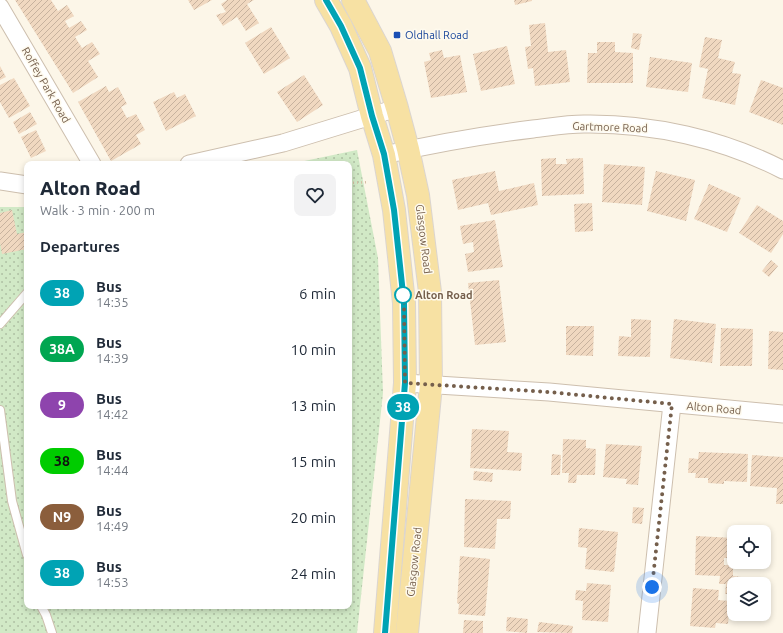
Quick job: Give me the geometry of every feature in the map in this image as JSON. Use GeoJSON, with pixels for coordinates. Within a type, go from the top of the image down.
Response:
{"type":"FeatureCollection","features":[{"type":"Feature","properties":{"kind":"main road","name":"Glasgow Road"},"geometry":{"type":"LineString","coordinates":[[326,0],[341,26],[360,68],[372,116],[384,154],[394,210],[404,303],[405,383],[385,633]]}},
{"type":"Feature","properties":{"kind":"main road","name":"Glasgow Road"},"geometry":{"type":"LineString","coordinates":[[353,0],[380,51],[398,108],[418,195],[430,292],[431,385],[407,633]]}},
{"type":"Feature","properties":{"kind":"street","name":"Roffey Park Road"},"geometry":{"type":"LineString","coordinates":[[0,6],[90,161]]}},
{"type":"Feature","properties":{"kind":"street"},"geometry":{"type":"LineString","coordinates":[[202,161],[283,143],[398,108]]}},
{"type":"Feature","properties":{"kind":"street","name":"Gartmore Road"},"geometry":{"type":"LineString","coordinates":[[384,154],[500,132],[584,124],[627,126],[672,132],[712,142],[764,160],[783,170]]}},
{"type":"Feature","properties":{"kind":"street"},"geometry":{"type":"LineString","coordinates":[[0,181],[24,185]]}},
{"type":"Feature","properties":{"kind":"street","name":"Alton Road"},"geometry":{"type":"LineString","coordinates":[[405,383],[549,392],[783,414]]}},
{"type":"Feature","properties":{"kind":"street"},"geometry":{"type":"LineString","coordinates":[[647,633],[672,404]]}},
{"type":"Feature","properties":{"kind":"lane"},"geometry":{"type":"LineString","coordinates":[[0,324],[24,296]]}},
{"type":"Feature","properties":{"kind":"lane"},"geometry":{"type":"LineString","coordinates":[[0,410],[12,501],[24,544]]}},
{"type":"Feature","properties":{"kind":"lane"},"geometry":{"type":"LineString","coordinates":[[42,609],[52,633]]}},
{"type":"Feature","properties":{"kind":"green space"},"geometry":{"type":"Polygon","coordinates":[[[357,150],[378,258],[383,393],[357,633],[0,633],[0,207],[24,207],[24,609],[352,609],[352,161],[304,161],[357,150]]]}},
{"type":"Feature","properties":{"kind":"building"},"geometry":{"type":"Polygon","coordinates":[[[15,0],[51,0],[58,11],[67,5],[74,16],[65,21],[69,28],[81,21],[87,30],[75,37],[82,48],[92,42],[100,54],[88,61],[98,77],[73,93],[15,0]]]}},
{"type":"Feature","properties":{"kind":"building"},"geometry":{"type":"Polygon","coordinates":[[[188,0],[212,0],[194,10],[188,0]]]}},
{"type":"Feature","properties":{"kind":"building"},"geometry":{"type":"Polygon","coordinates":[[[227,0],[254,0],[247,4],[259,23],[246,31],[237,17],[223,26],[216,15],[226,12],[221,4],[227,0]]]}},
{"type":"Feature","properties":{"kind":"building"},"geometry":{"type":"Polygon","coordinates":[[[514,0],[532,0],[532,1],[515,5],[514,0]]]}},
{"type":"Feature","properties":{"kind":"building"},"geometry":{"type":"Polygon","coordinates":[[[545,23],[548,52],[566,50],[570,82],[535,86],[533,68],[528,69],[525,47],[531,46],[529,25],[545,23]]]}},
{"type":"Feature","properties":{"kind":"building"},"geometry":{"type":"Polygon","coordinates":[[[271,27],[290,58],[264,74],[245,43],[271,27]]]}},
{"type":"Feature","properties":{"kind":"building"},"geometry":{"type":"Polygon","coordinates":[[[633,33],[642,34],[639,50],[631,48],[633,33]]]}},
{"type":"Feature","properties":{"kind":"building"},"geometry":{"type":"Polygon","coordinates":[[[705,37],[722,40],[718,58],[735,62],[732,73],[741,74],[735,105],[702,98],[708,69],[699,67],[705,37]]]}},
{"type":"Feature","properties":{"kind":"building"},"geometry":{"type":"Polygon","coordinates":[[[597,42],[615,42],[615,52],[633,53],[633,83],[587,83],[588,53],[597,53],[597,42]]]}},
{"type":"Feature","properties":{"kind":"building"},"geometry":{"type":"Polygon","coordinates":[[[507,46],[515,84],[481,91],[473,54],[507,46]]]}},
{"type":"Feature","properties":{"kind":"building"},"geometry":{"type":"Polygon","coordinates":[[[442,50],[444,58],[460,55],[467,92],[431,98],[424,62],[431,60],[429,53],[442,50]]]}},
{"type":"Feature","properties":{"kind":"building"},"geometry":{"type":"Polygon","coordinates":[[[650,57],[692,63],[688,92],[646,87],[650,57]]]}},
{"type":"Feature","properties":{"kind":"building"},"geometry":{"type":"Polygon","coordinates":[[[0,66],[6,77],[0,80],[0,66]]]}},
{"type":"Feature","properties":{"kind":"building"},"geometry":{"type":"Polygon","coordinates":[[[304,75],[323,105],[297,122],[277,92],[304,75]]]}},
{"type":"Feature","properties":{"kind":"building"},"geometry":{"type":"Polygon","coordinates":[[[14,78],[30,106],[9,118],[0,102],[0,85],[14,78]]]}},
{"type":"Feature","properties":{"kind":"building"},"geometry":{"type":"Polygon","coordinates":[[[761,80],[783,88],[783,125],[749,112],[761,80]]]}},
{"type":"Feature","properties":{"kind":"building"},"geometry":{"type":"Polygon","coordinates":[[[106,86],[109,92],[118,87],[127,104],[121,107],[127,118],[136,114],[145,130],[136,135],[141,144],[111,161],[78,102],[106,86]]]}},
{"type":"Feature","properties":{"kind":"building"},"geometry":{"type":"Polygon","coordinates":[[[174,92],[177,98],[185,94],[196,116],[166,131],[153,102],[174,92]]]}},
{"type":"Feature","properties":{"kind":"building"},"geometry":{"type":"Polygon","coordinates":[[[30,112],[37,124],[19,134],[13,122],[30,112]]]}},
{"type":"Feature","properties":{"kind":"building"},"geometry":{"type":"Polygon","coordinates":[[[36,130],[46,151],[31,158],[21,137],[36,130]]]}},
{"type":"Feature","properties":{"kind":"building"},"geometry":{"type":"Polygon","coordinates":[[[556,158],[556,164],[567,164],[566,159],[583,158],[584,194],[542,196],[541,159],[556,158]]]}},
{"type":"Feature","properties":{"kind":"building"},"geometry":{"type":"Polygon","coordinates":[[[604,164],[645,167],[642,205],[602,202],[604,164]]]}},
{"type":"Feature","properties":{"kind":"building"},"geometry":{"type":"Polygon","coordinates":[[[495,171],[499,191],[534,183],[538,205],[491,215],[488,203],[458,210],[452,180],[495,171]]]}},
{"type":"Feature","properties":{"kind":"building"},"geometry":{"type":"Polygon","coordinates":[[[656,171],[695,180],[686,221],[647,211],[656,171]]]}},
{"type":"Feature","properties":{"kind":"building"},"geometry":{"type":"Polygon","coordinates":[[[709,184],[741,198],[727,232],[694,219],[709,184]]]}},
{"type":"Feature","properties":{"kind":"building"},"geometry":{"type":"Polygon","coordinates":[[[592,203],[593,231],[575,232],[574,204],[592,203]]]}},
{"type":"Feature","properties":{"kind":"building"},"geometry":{"type":"Polygon","coordinates":[[[757,205],[783,221],[783,234],[771,253],[739,233],[757,205]]]}},
{"type":"Feature","properties":{"kind":"building"},"geometry":{"type":"Polygon","coordinates":[[[12,210],[17,234],[24,233],[24,250],[2,254],[0,243],[0,213],[12,210]]]}},
{"type":"Feature","properties":{"kind":"building"},"geometry":{"type":"Polygon","coordinates":[[[495,220],[503,267],[468,272],[465,254],[474,252],[473,242],[463,244],[460,226],[495,220]]]}},
{"type":"Feature","properties":{"kind":"building"},"geometry":{"type":"Polygon","coordinates":[[[771,260],[778,266],[769,277],[762,271],[771,260]]]}},
{"type":"Feature","properties":{"kind":"building"},"geometry":{"type":"Polygon","coordinates":[[[499,280],[506,342],[475,345],[468,283],[499,280]]]}},
{"type":"Feature","properties":{"kind":"building"},"geometry":{"type":"Polygon","coordinates":[[[631,319],[651,320],[650,357],[618,356],[619,336],[631,337],[631,319]]]}},
{"type":"Feature","properties":{"kind":"building"},"geometry":{"type":"Polygon","coordinates":[[[674,319],[716,324],[712,363],[670,358],[674,319]]]}},
{"type":"Feature","properties":{"kind":"building"},"geometry":{"type":"Polygon","coordinates":[[[566,326],[594,326],[593,356],[566,355],[566,326]]]}},
{"type":"Feature","properties":{"kind":"building"},"geometry":{"type":"Polygon","coordinates":[[[721,328],[753,329],[752,366],[720,366],[721,328]]]}},
{"type":"Feature","properties":{"kind":"building"},"geometry":{"type":"Polygon","coordinates":[[[769,331],[783,332],[783,370],[768,369],[769,331]]]}},
{"type":"Feature","properties":{"kind":"building"},"geometry":{"type":"Polygon","coordinates":[[[472,429],[509,431],[507,452],[522,453],[521,471],[470,468],[472,429]]]}},
{"type":"Feature","properties":{"kind":"building"},"geometry":{"type":"Polygon","coordinates":[[[563,439],[586,440],[586,448],[596,449],[595,475],[577,475],[576,483],[568,483],[569,473],[562,473],[563,439]]]}},
{"type":"Feature","properties":{"kind":"building"},"geometry":{"type":"Polygon","coordinates":[[[606,444],[642,446],[638,485],[626,484],[627,479],[603,477],[606,444]]]}},
{"type":"Feature","properties":{"kind":"building"},"geometry":{"type":"Polygon","coordinates":[[[699,452],[748,454],[747,482],[724,481],[724,484],[708,483],[708,478],[695,478],[696,473],[688,473],[689,458],[698,459],[699,452]]]}},
{"type":"Feature","properties":{"kind":"building"},"geometry":{"type":"Polygon","coordinates":[[[552,454],[561,455],[560,475],[551,475],[552,454]]]}},
{"type":"Feature","properties":{"kind":"building"},"geometry":{"type":"Polygon","coordinates":[[[752,455],[783,457],[783,504],[776,504],[777,488],[750,486],[752,455]]]}},
{"type":"Feature","properties":{"kind":"building"},"geometry":{"type":"Polygon","coordinates":[[[474,471],[493,473],[492,482],[473,480],[474,471]]]}},
{"type":"Feature","properties":{"kind":"building"},"geometry":{"type":"Polygon","coordinates":[[[465,499],[511,501],[510,519],[497,519],[495,549],[464,547],[465,499]]]}},
{"type":"Feature","properties":{"kind":"building"},"geometry":{"type":"Polygon","coordinates":[[[633,507],[644,508],[642,524],[632,523],[633,507]]]}},
{"type":"Feature","properties":{"kind":"building"},"geometry":{"type":"Polygon","coordinates":[[[579,528],[618,532],[614,572],[585,569],[587,548],[578,547],[579,528]]]}},
{"type":"Feature","properties":{"kind":"building"},"geometry":{"type":"Polygon","coordinates":[[[696,536],[727,538],[727,558],[724,558],[724,565],[727,565],[727,569],[733,569],[733,576],[741,577],[727,577],[727,594],[725,594],[726,584],[719,584],[720,576],[695,575],[696,536]]]}},
{"type":"Feature","properties":{"kind":"building"},"geometry":{"type":"Polygon","coordinates":[[[460,556],[490,559],[485,616],[458,614],[459,604],[457,603],[460,556]]]}},
{"type":"Feature","properties":{"kind":"building"},"geometry":{"type":"Polygon","coordinates":[[[587,583],[611,585],[608,622],[582,620],[583,601],[575,600],[576,590],[586,591],[587,583]]]}},
{"type":"Feature","properties":{"kind":"building"},"geometry":{"type":"Polygon","coordinates":[[[693,588],[719,590],[718,600],[727,601],[728,624],[716,623],[715,628],[690,626],[693,588]]]}},
{"type":"Feature","properties":{"kind":"building"},"geometry":{"type":"Polygon","coordinates":[[[507,617],[528,619],[527,633],[506,631],[507,617]]]}},
{"type":"Feature","properties":{"kind":"building"},"geometry":{"type":"Polygon","coordinates":[[[464,620],[483,621],[483,633],[463,633],[464,620]]]}},
{"type":"Feature","properties":{"kind":"building"},"geometry":{"type":"Polygon","coordinates":[[[539,622],[573,626],[572,633],[537,632],[539,622]]]}},
{"type":"Feature","properties":{"kind":"bus line","name":"38"},"geometry":{"type":"LineString","coordinates":[[326,0],[341,26],[360,68],[372,116],[384,154],[394,210],[404,303],[405,383],[385,633]]}},
{"type":"Feature","properties":{"kind":"place","name":"Oldhall Road"},"geometry":{"type":"Point","coordinates":[397,35]}},
{"type":"Feature","properties":{"kind":"place","name":"Alton Road"},"geometry":{"type":"Point","coordinates":[403,295]}},
{"type":"Feature","properties":{"kind":"route"},"geometry":{"type":"LineString","coordinates":[[403,295],[402,288],[404,303],[405,383],[549,392],[672,404],[652,587]]}}]}
